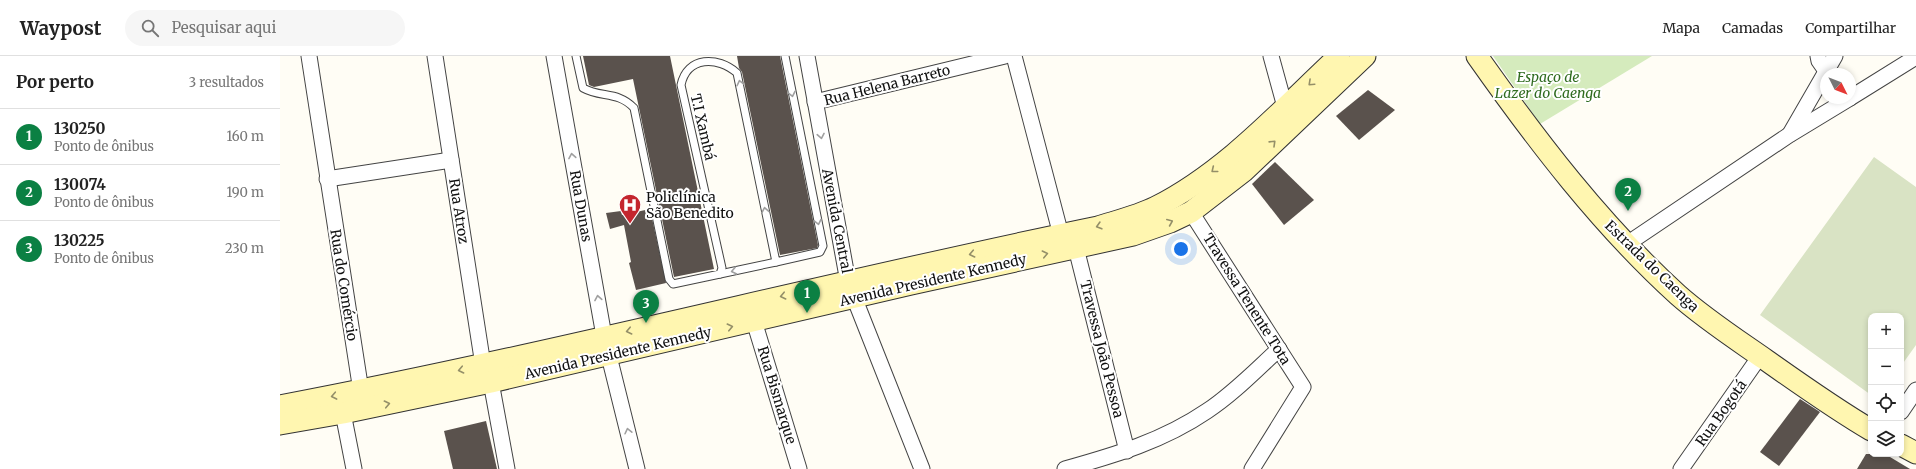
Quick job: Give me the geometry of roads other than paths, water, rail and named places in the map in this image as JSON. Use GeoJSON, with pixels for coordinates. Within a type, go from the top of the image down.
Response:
{"type":"FeatureCollection","features":[{"type":"Feature","properties":{"kind":"main road","name":"Avenida Presidente Kennedy"},"geometry":{"type":"LineString","coordinates":[[1068,241],[1098,227],[1155,208],[1201,180],[1239,150],[1340,56]]}},
{"type":"Feature","properties":{"kind":"main road","name":"Avenida Presidente Kennedy"},"geometry":{"type":"LineString","coordinates":[[280,424],[343,413],[487,373],[1068,241],[1133,235],[1170,222],[1191,212],[1244,171],[1365,56]]}},
{"type":"Feature","properties":{"kind":"main road","name":"Estrada do Caenga"},"geometry":{"type":"LineString","coordinates":[[1477,56],[1553,160],[1580,194],[1679,296],[1730,336],[1844,414],[1868,428]]}},
{"type":"Feature","properties":{"kind":"main road","name":"Avenida Presidente Kennedy"},"geometry":{"type":"LineString","coordinates":[[607,346],[754,321],[852,290]]}},
{"type":"Feature","properties":{"kind":"main road","name":"Avenida Presidente Kennedy"},"geometry":{"type":"LineString","coordinates":[[280,406],[361,391],[487,373]]}},
{"type":"Feature","properties":{"kind":"main road"},"geometry":{"type":"LineString","coordinates":[[1904,447],[1916,453]]}},
{"type":"Feature","properties":{"kind":"street","name":"Rua do Comércio"},"geometry":{"type":"LineString","coordinates":[[309,56],[361,391]]}},
{"type":"Feature","properties":{"kind":"street","name":"Rua Atroz"},"geometry":{"type":"LineString","coordinates":[[435,56],[487,373],[507,469]]}},
{"type":"Feature","properties":{"kind":"street","name":"Rua Dunas"},"geometry":{"type":"LineString","coordinates":[[554,56],[607,346],[637,469]]}},
{"type":"Feature","properties":{"kind":"street","name":"Avenida Central"},"geometry":{"type":"LineString","coordinates":[[807,56],[852,290],[922,469]]}},
{"type":"Feature","properties":{"kind":"street","name":"Rua Helena Barreto"},"geometry":{"type":"LineString","coordinates":[[815,102],[1005,56]]}},
{"type":"Feature","properties":{"kind":"street","name":"Travessa João Pessoa"},"geometry":{"type":"LineString","coordinates":[[1014,56],[1127,451]]}},
{"type":"Feature","properties":{"kind":"street"},"geometry":{"type":"LineString","coordinates":[[1272,56],[1285,107]]}},
{"type":"Feature","properties":{"kind":"street"},"geometry":{"type":"LineString","coordinates":[[1818,56],[1819,61],[1824,68]]}},
{"type":"Feature","properties":{"kind":"street"},"geometry":{"type":"LineString","coordinates":[[1828,68],[1835,56]]}},
{"type":"Feature","properties":{"kind":"street"},"geometry":{"type":"LineString","coordinates":[[1856,94],[1916,57]]}},
{"type":"Feature","properties":{"kind":"street"},"geometry":{"type":"LineString","coordinates":[[1789,135],[1820,81]]}},
{"type":"Feature","properties":{"kind":"street"},"geometry":{"type":"LineString","coordinates":[[1627,244],[1789,135],[1840,104]]}},
{"type":"Feature","properties":{"kind":"street"},"geometry":{"type":"LineString","coordinates":[[327,179],[451,160]]}},
{"type":"Feature","properties":{"kind":"street","name":"Travessa Tenente Tota"},"geometry":{"type":"LineString","coordinates":[[1191,212],[1303,387],[1252,469]]}},
{"type":"Feature","properties":{"kind":"street","name":"Rua Bismarque"},"geometry":{"type":"LineString","coordinates":[[754,321],[799,469]]}},
{"type":"Feature","properties":{"kind":"street"},"geometry":{"type":"LineString","coordinates":[[1065,469],[1127,451],[1176,430],[1207,411],[1242,383],[1279,349]]}},
{"type":"Feature","properties":{"kind":"street","name":"Rua Bogotá"},"geometry":{"type":"LineString","coordinates":[[1681,469],[1760,356]]}},
{"type":"Feature","properties":{"kind":"street"},"geometry":{"type":"LineString","coordinates":[[1904,408],[1916,390]]}},
{"type":"Feature","properties":{"kind":"street"},"geometry":{"type":"LineString","coordinates":[[343,413],[354,469]]}},
{"type":"Feature","properties":{"kind":"lane"},"geometry":{"type":"LineString","coordinates":[[576,56],[583,88],[592,93],[618,96],[627,100],[634,108],[669,279],[673,284],[820,252],[823,246],[785,56]]}},
{"type":"Feature","properties":{"kind":"lane","name":"T.I Xambá"},"geometry":{"type":"LineString","coordinates":[[720,274],[722,268],[681,85],[682,76],[688,68],[695,61],[704,58],[714,57],[724,60],[732,65],[737,73],[776,262]]}},
{"type":"Feature","properties":{"kind":"place","name":"130074"},"geometry":{"type":"Point","coordinates":[1628,211]}},
{"type":"Feature","properties":{"kind":"place","name":"Policlínica São Benedito"},"geometry":{"type":"Point","coordinates":[630,224]}},
{"type":"Feature","properties":{"kind":"place","name":"130250"},"geometry":{"type":"Point","coordinates":[807,313]}},
{"type":"Feature","properties":{"kind":"place","name":"130225"},"geometry":{"type":"Point","coordinates":[646,323]}},
{"type":"Feature","properties":{"kind":"park label","name":"Espaço de Lazer do Caenga"},"geometry":{"type":"Point","coordinates":[1548,86]}}]}
